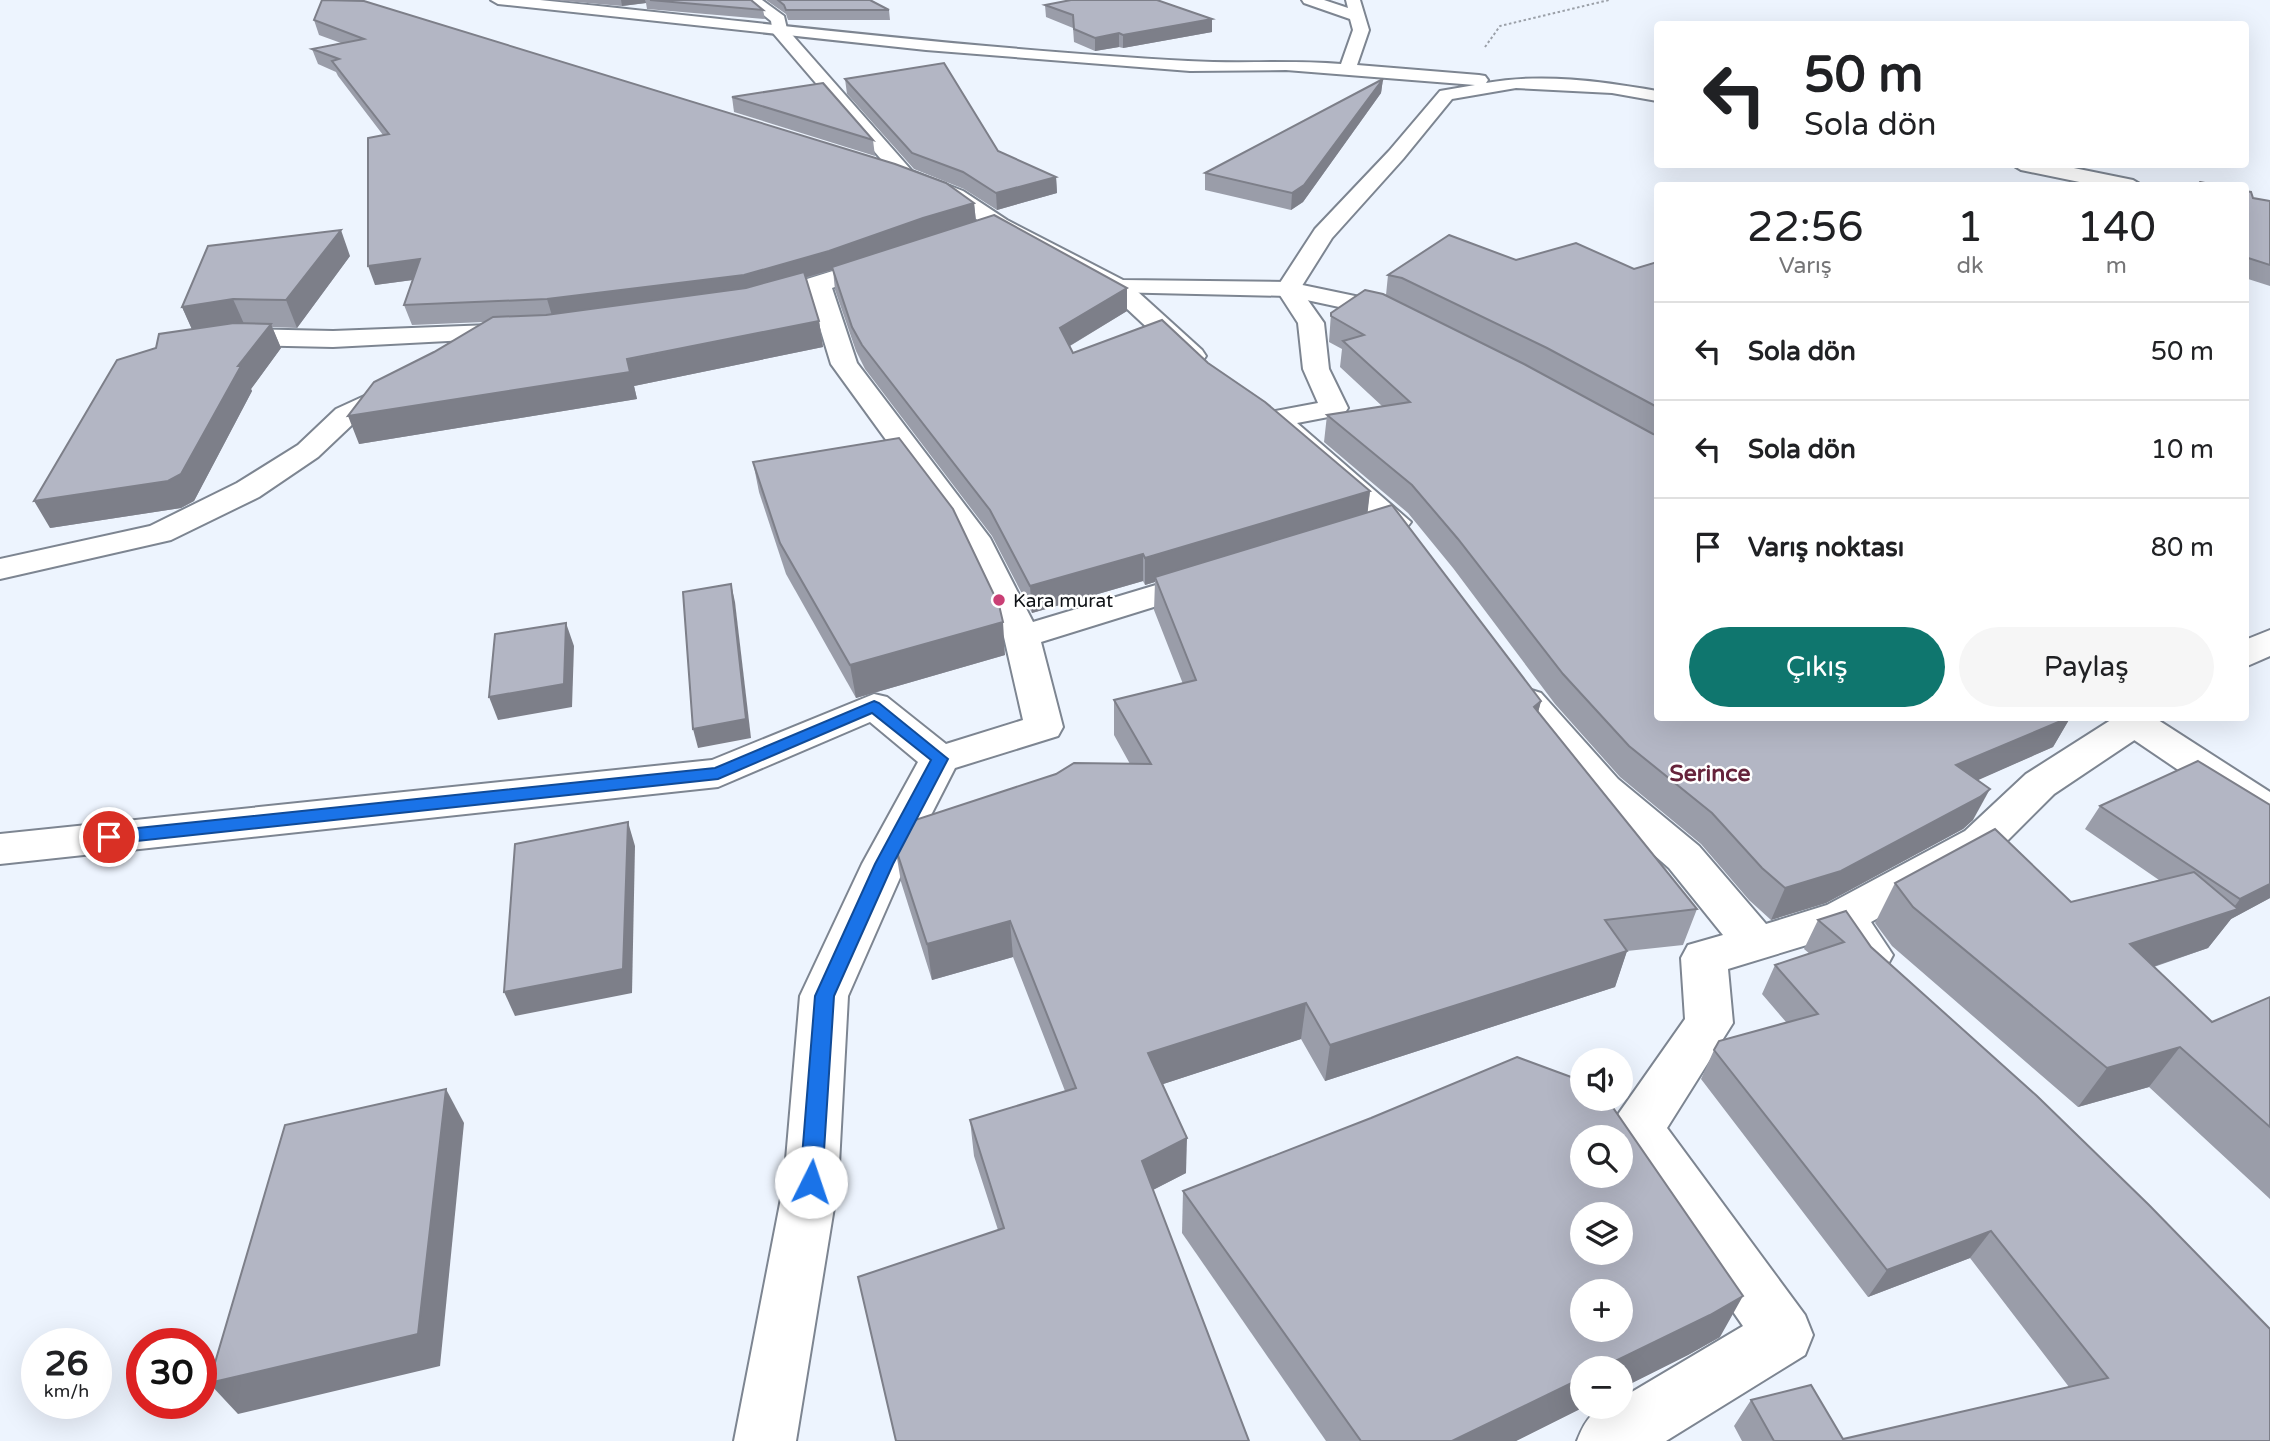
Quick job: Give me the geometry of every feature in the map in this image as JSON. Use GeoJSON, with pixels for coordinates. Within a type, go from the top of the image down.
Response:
{"type":"FeatureCollection","features":[{"type":"Feature","properties":{"kind":"street"},"geometry":{"type":"LineString","coordinates":[[498,0],[779,30],[1190,66],[1286,65],[1612,88],[1654,95]]}},
{"type":"Feature","properties":{"kind":"street"},"geometry":{"type":"LineString","coordinates":[[752,0],[779,19],[779,30],[905,175]]}},
{"type":"Feature","properties":{"kind":"street"},"geometry":{"type":"LineString","coordinates":[[1309,0],[1355,8],[1361,30],[1347,70]]}},
{"type":"Feature","properties":{"kind":"street"},"geometry":{"type":"LineString","coordinates":[[1288,289],[1323,234],[1396,156],[1446,95],[1516,83]]}},
{"type":"Feature","properties":{"kind":"street"},"geometry":{"type":"LineString","coordinates":[[878,167],[956,195],[999,225],[1118,287],[1210,371]]}},
{"type":"Feature","properties":{"kind":"street"},"geometry":{"type":"LineString","coordinates":[[2041,168],[2113,182]]}},
{"type":"Feature","properties":{"kind":"street"},"geometry":{"type":"LineString","coordinates":[[973,232],[999,225]]}},
{"type":"Feature","properties":{"kind":"street"},"geometry":{"type":"LineString","coordinates":[[737,306],[819,285],[911,252]]}},
{"type":"Feature","properties":{"kind":"street"},"geometry":{"type":"LineString","coordinates":[[765,1441],[811,1182],[824,996],[884,864],[940,759],[1044,727],[1022,637],[974,538],[844,364],[819,285]]}},
{"type":"Feature","properties":{"kind":"street"},"geometry":{"type":"LineString","coordinates":[[1118,287],[1288,289],[1389,310],[1424,328]]}},
{"type":"Feature","properties":{"kind":"street"},"geometry":{"type":"LineString","coordinates":[[1288,289],[1311,323],[1316,369],[1334,408],[1264,411],[1406,536],[1328,543]]}},
{"type":"Feature","properties":{"kind":"street"},"geometry":{"type":"LineString","coordinates":[[204,343],[246,337],[333,339],[541,331]]}},
{"type":"Feature","properties":{"kind":"street"},"geometry":{"type":"LineString","coordinates":[[0,569],[160,533],[248,490],[308,451],[346,415],[432,370],[494,332]]}},
{"type":"Feature","properties":{"kind":"street"},"geometry":{"type":"LineString","coordinates":[[1022,637],[1236,571]]}},
{"type":"Feature","properties":{"kind":"street"},"geometry":{"type":"LineString","coordinates":[[2249,654],[2270,641]]}},
{"type":"Feature","properties":{"kind":"street"},"geometry":{"type":"LineString","coordinates":[[1506,671],[1539,715],[1604,789],[1684,857],[1757,944]]}},
{"type":"Feature","properties":{"kind":"street"},"geometry":{"type":"LineString","coordinates":[[0,849],[718,773],[874,706],[940,759]]}},
{"type":"Feature","properties":{"kind":"street"},"geometry":{"type":"LineString","coordinates":[[1608,1441],[1783,1335],[1637,1129],[1709,1023],[1704,958],[1843,917],[1980,842],[2040,784],[2130,721]]}},
{"type":"Feature","properties":{"kind":"street"},"geometry":{"type":"LineString","coordinates":[[2138,721],[2270,812]]}},
{"type":"Feature","properties":{"kind":"street"},"geometry":{"type":"LineString","coordinates":[[1843,917],[1874,961],[1905,989]]}},
{"type":"Feature","properties":{"kind":"path"},"geometry":{"type":"LineString","coordinates":[[1462,79],[1500,26],[1609,0]]}},
{"type":"Feature","properties":{"kind":"building"},"geometry":{"type":"Polygon","coordinates":[[[322,0],[364,1],[895,164],[946,183],[974,203],[829,251],[744,275],[547,299],[404,305],[420,259],[368,266],[368,138],[389,134],[332,61],[339,59],[312,49],[364,39],[314,20],[322,0]]]}},
{"type":"Feature","properties":{"kind":"building"},"geometry":{"type":"Polygon","coordinates":[[[650,0],[751,0],[763,10],[650,0]]]}},
{"type":"Feature","properties":{"kind":"building"},"geometry":{"type":"Polygon","coordinates":[[[778,0],[870,0],[889,10],[786,10],[778,0]]]}},
{"type":"Feature","properties":{"kind":"building"},"geometry":{"type":"Polygon","coordinates":[[[1071,0],[1157,0],[1212,19],[1095,38],[1074,29],[1073,15],[1045,5],[1071,0]]]}},
{"type":"Feature","properties":{"kind":"building"},"geometry":{"type":"Polygon","coordinates":[[[944,63],[998,151],[1056,177],[996,193],[963,172],[912,153],[845,79],[944,63]]]}},
{"type":"Feature","properties":{"kind":"building"},"geometry":{"type":"Polygon","coordinates":[[[1383,79],[1304,185],[1292,193],[1205,173],[1383,79]]]}},
{"type":"Feature","properties":{"kind":"building"},"geometry":{"type":"Polygon","coordinates":[[[823,83],[873,140],[732,97],[823,83]]]}},
{"type":"Feature","properties":{"kind":"building"},"geometry":{"type":"Polygon","coordinates":[[[2249,192],[2253,198],[2270,201],[2270,265],[2249,258],[2249,192]]]}},
{"type":"Feature","properties":{"kind":"building"},"geometry":{"type":"Polygon","coordinates":[[[994,215],[1127,288],[1060,328],[1073,353],[1162,320],[1208,363],[1265,402],[1370,491],[1145,558],[1143,554],[1030,586],[990,510],[862,345],[852,327],[832,267],[994,215]]]}},
{"type":"Feature","properties":{"kind":"building"},"geometry":{"type":"Polygon","coordinates":[[[341,230],[286,300],[233,299],[182,307],[208,246],[341,230]]]}},
{"type":"Feature","properties":{"kind":"building"},"geometry":{"type":"Polygon","coordinates":[[[1449,235],[1516,260],[1576,243],[1634,269],[1654,263],[1654,405],[1547,348],[1402,278],[1388,275],[1449,235]]]}},
{"type":"Feature","properties":{"kind":"building"},"geometry":{"type":"Polygon","coordinates":[[[804,272],[819,321],[627,359],[630,372],[348,416],[374,382],[434,352],[493,317],[546,315],[746,288],[804,272]]]}},
{"type":"Feature","properties":{"kind":"building"},"geometry":{"type":"Polygon","coordinates":[[[1365,290],[1383,294],[1524,364],[1654,434],[1654,721],[2061,721],[1956,765],[1990,789],[1980,797],[1841,871],[1785,888],[1762,868],[1712,813],[1629,746],[1563,674],[1458,539],[1412,485],[1327,415],[1410,402],[1343,341],[1364,335],[1331,316],[1331,313],[1365,290]]]}},
{"type":"Feature","properties":{"kind":"building"},"geometry":{"type":"Polygon","coordinates":[[[234,323],[271,324],[238,366],[241,366],[181,474],[168,481],[34,501],[117,360],[156,348],[159,334],[234,323]]]}},
{"type":"Feature","properties":{"kind":"building"},"geometry":{"type":"Polygon","coordinates":[[[899,438],[953,509],[999,605],[1003,622],[850,665],[780,543],[753,462],[899,438]]]}},
{"type":"Feature","properties":{"kind":"building"},"geometry":{"type":"Polygon","coordinates":[[[1392,505],[1541,701],[1534,707],[1697,909],[1605,920],[1627,951],[1330,1045],[1306,1003],[1148,1053],[1187,1138],[1142,1161],[1249,1441],[896,1441],[858,1277],[1004,1228],[970,1120],[1076,1088],[1010,921],[927,944],[895,846],[906,823],[1056,774],[1074,763],[1151,764],[1114,700],[1196,680],[1155,577],[1392,505]]]}},
{"type":"Feature","properties":{"kind":"building"},"geometry":{"type":"Polygon","coordinates":[[[731,584],[746,719],[693,729],[683,592],[731,584]]]}},
{"type":"Feature","properties":{"kind":"building"},"geometry":{"type":"Polygon","coordinates":[[[566,623],[564,684],[489,697],[495,634],[566,623]]]}},
{"type":"Feature","properties":{"kind":"building"},"geometry":{"type":"Polygon","coordinates":[[[2198,761],[2270,805],[2270,884],[2240,899],[2100,806],[2198,761]]]}},
{"type":"Feature","properties":{"kind":"building"},"geometry":{"type":"Polygon","coordinates":[[[628,822],[623,969],[504,992],[515,844],[628,822]]]}},
{"type":"Feature","properties":{"kind":"building"},"geometry":{"type":"Polygon","coordinates":[[[1995,829],[2071,902],[2194,872],[2238,909],[2130,944],[2212,1022],[2270,997],[2270,1127],[2180,1047],[2107,1068],[1913,907],[1895,883],[1995,829]]]}},
{"type":"Feature","properties":{"kind":"building"},"geometry":{"type":"Polygon","coordinates":[[[1846,911],[1871,947],[2037,1096],[2149,1205],[2270,1329],[2270,1441],[1774,1441],[1751,1400],[1811,1385],[1843,1439],[2108,1378],[1991,1231],[1887,1270],[1714,1050],[1719,1041],[1818,1014],[1775,965],[1844,942],[1818,920],[1846,911]]]}},
{"type":"Feature","properties":{"kind":"building"},"geometry":{"type":"Polygon","coordinates":[[[1517,1057],[1570,1077],[1570,1111],[1615,1111],[1625,1125],[1570,1125],[1570,1188],[1633,1188],[1633,1137],[1743,1296],[1626,1356],[1570,1356],[1570,1384],[1452,1441],[1361,1441],[1183,1191],[1371,1118],[1517,1057]]]}},
{"type":"Feature","properties":{"kind":"building"},"geometry":{"type":"Polygon","coordinates":[[[446,1089],[418,1334],[217,1381],[217,1356],[285,1125],[446,1089]]]}},
{"type":"Feature","properties":{"kind":"place","name":"Kara murat"},"geometry":{"type":"Point","coordinates":[999,600]}},
{"type":"Feature","properties":{"kind":"district","name":"Serince"},"geometry":{"type":"Point","coordinates":[1710,773]}},
{"type":"Feature","properties":{"kind":"route"},"geometry":{"type":"LineString","coordinates":[[109,837],[718,773],[874,706],[940,759],[884,864],[824,996],[811,1182]]}}]}
